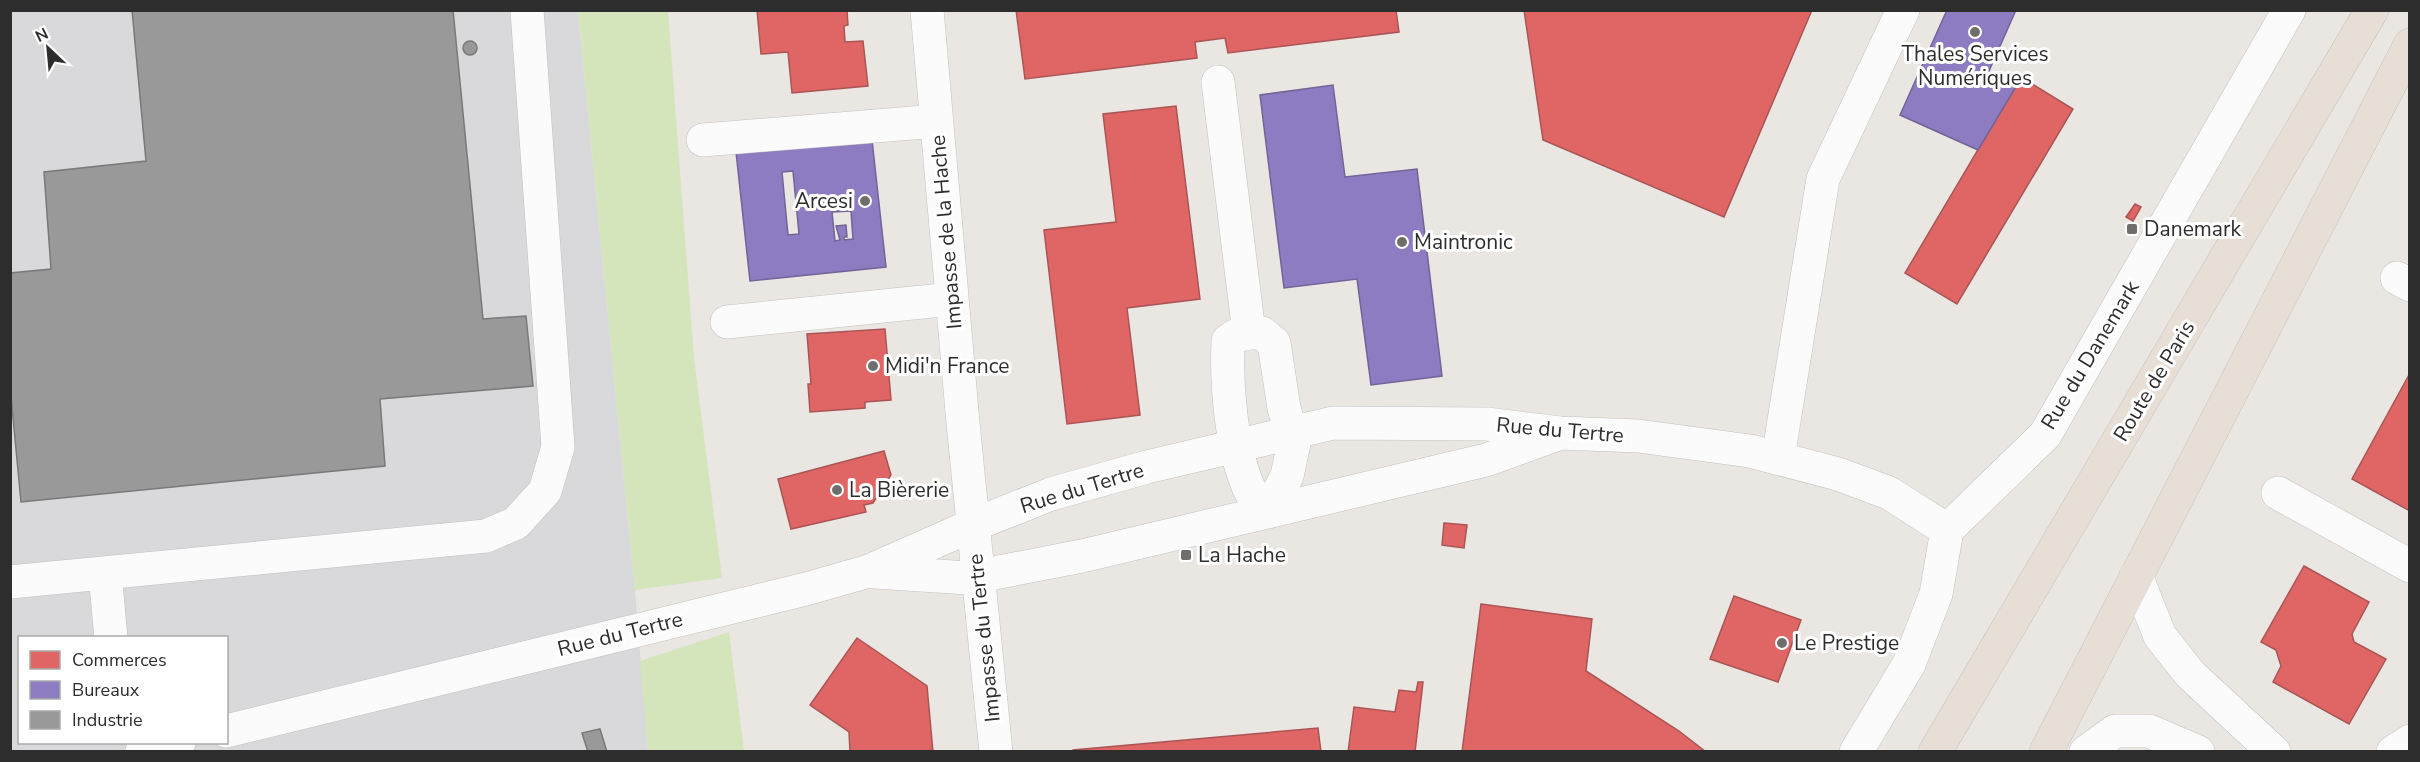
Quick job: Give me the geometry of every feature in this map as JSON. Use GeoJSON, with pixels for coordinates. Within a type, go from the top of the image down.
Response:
{"type":"FeatureCollection","features":[{"type":"Feature","properties":{"kind":"main road","name":"Route de Paris"},"geometry":{"type":"LineString","coordinates":[[1935,752],[2372,10]]}},
{"type":"Feature","properties":{"kind":"main road"},"geometry":{"type":"LineString","coordinates":[[2046,752],[2409,45]]}},
{"type":"Feature","properties":{"kind":"street"},"geometry":{"type":"LineString","coordinates":[[10,582],[486,536],[516,523],[545,491],[558,447],[527,10]]}},
{"type":"Feature","properties":{"kind":"street","name":"Impasse de la Hache"},"geometry":{"type":"LineString","coordinates":[[927,10],[973,525]]}},
{"type":"Feature","properties":{"kind":"street"},"geometry":{"type":"LineString","coordinates":[[1778,458],[1823,178],[1903,10]]}},
{"type":"Feature","properties":{"kind":"street","name":"Rue du Danemark"},"geometry":{"type":"LineString","coordinates":[[1947,530],[2045,435],[2289,10]]}},
{"type":"Feature","properties":{"kind":"street"},"geometry":{"type":"LineString","coordinates":[[1218,82],[1249,333]]}},
{"type":"Feature","properties":{"kind":"street"},"geometry":{"type":"LineString","coordinates":[[703,140],[937,121]]}},
{"type":"Feature","properties":{"kind":"street"},"geometry":{"type":"LineString","coordinates":[[727,322],[952,299]]}},
{"type":"Feature","properties":{"kind":"street"},"geometry":{"type":"LineString","coordinates":[[1249,333],[1262,333],[1274,343],[1284,408],[1294,443],[1287,476],[1268,512],[1248,487],[1237,446],[1227,360],[1228,341],[1235,336],[1249,333]]}},
{"type":"Feature","properties":{"kind":"street","name":"Rue du Tertre"},"geometry":{"type":"LineString","coordinates":[[228,731],[806,589],[869,571],[973,525],[1051,494],[1147,467],[1332,423],[1487,424],[1560,433],[1638,436],[1750,451],[1838,474],[1889,493],[1947,530]]}},
{"type":"Feature","properties":{"kind":"street"},"geometry":{"type":"LineString","coordinates":[[869,571],[968,578],[1082,556],[1486,460],[1560,433]]}},
{"type":"Feature","properties":{"kind":"street"},"geometry":{"type":"LineString","coordinates":[[2278,493],[2409,566]]}},
{"type":"Feature","properties":{"kind":"street","name":"Impasse du Tertre"},"geometry":{"type":"LineString","coordinates":[[973,525],[996,752]]}},
{"type":"Feature","properties":{"kind":"street"},"geometry":{"type":"LineString","coordinates":[[1856,752],[1909,664],[1936,594],[1947,530]]}},
{"type":"Feature","properties":{"kind":"street"},"geometry":{"type":"LineString","coordinates":[[105,573],[111,636]]}},
{"type":"Feature","properties":{"kind":"street"},"geometry":{"type":"LineString","coordinates":[[2136,576],[2160,636],[2190,674],[2274,752]]}},
{"type":"Feature","properties":{"kind":"street"},"geometry":{"type":"LineString","coordinates":[[2086,752],[2115,731],[2149,731],[2198,752]]}},
{"type":"Feature","properties":{"kind":"street"},"geometry":{"type":"LineString","coordinates":[[2393,752],[2409,741]]}},
{"type":"Feature","properties":{"kind":"street"},"geometry":{"type":"LineString","coordinates":[[142,752],[172,744]]}},
{"type":"Feature","properties":{"kind":"shaded area"},"geometry":{"type":"Polygon","coordinates":[[[10,11],[578,11],[635,590],[648,751],[11,751],[10,11]]]}},
{"type":"Feature","properties":{"kind":"green space"},"geometry":{"type":"Polygon","coordinates":[[[578,11],[668,11],[694,358],[722,578],[635,590],[578,11]]]}},
{"type":"Feature","properties":{"kind":"green space"},"geometry":{"type":"Polygon","coordinates":[[[729,632],[744,751],[648,751],[640,661],[729,632]]]}},
{"type":"Feature","properties":{"kind":"building: Commerces"},"geometry":{"type":"Polygon","coordinates":[[[757,10],[847,10],[848,25],[844,26],[845,42],[863,41],[868,86],[792,93],[788,52],[761,54],[757,10]]]}},
{"type":"Feature","properties":{"kind":"building: Commerces"},"geometry":{"type":"Polygon","coordinates":[[[1016,10],[1396,10],[1399,32],[1228,53],[1225,38],[1195,42],[1197,58],[1025,79],[1016,10]]]}},
{"type":"Feature","properties":{"kind":"building: Commerces"},"geometry":{"type":"Polygon","coordinates":[[[1524,10],[1812,10],[1724,217],[1543,140],[1524,10]]]}},
{"type":"Feature","properties":{"kind":"building: Commerces"},"geometry":{"type":"Polygon","coordinates":[[[2021,77],[2073,109],[1957,304],[1905,273],[2021,77]]]}},
{"type":"Feature","properties":{"kind":"building: Commerces"},"geometry":{"type":"Polygon","coordinates":[[[1176,106],[1200,299],[1127,308],[1140,415],[1067,424],[1044,230],[1116,222],[1103,114],[1176,106]]]}},
{"type":"Feature","properties":{"kind":"building: Commerces"},"geometry":{"type":"Polygon","coordinates":[[[2135,204],[2141,207],[2133,221],[2126,217],[2135,204]]]}},
{"type":"Feature","properties":{"kind":"building: Commerces"},"geometry":{"type":"Polygon","coordinates":[[[885,329],[891,400],[865,402],[865,408],[810,412],[808,384],[811,384],[807,334],[885,329]]]}},
{"type":"Feature","properties":{"kind":"building: Commerces"},"geometry":{"type":"Polygon","coordinates":[[[2410,373],[2410,511],[2352,479],[2410,373]]]}},
{"type":"Feature","properties":{"kind":"building: Commerces"},"geometry":{"type":"Polygon","coordinates":[[[884,451],[891,475],[873,503],[864,505],[866,512],[791,529],[778,479],[884,451]]]}},
{"type":"Feature","properties":{"kind":"building: Commerces"},"geometry":{"type":"Polygon","coordinates":[[[1444,523],[1467,525],[1464,548],[1442,545],[1444,523]]]}},
{"type":"Feature","properties":{"kind":"building: Commerces"},"geometry":{"type":"Polygon","coordinates":[[[2304,566],[2369,602],[2352,634],[2354,642],[2386,659],[2349,724],[2273,682],[2281,666],[2276,650],[2261,642],[2304,566]]]}},
{"type":"Feature","properties":{"kind":"building: Commerces"},"geometry":{"type":"Polygon","coordinates":[[[1734,596],[1801,620],[1778,682],[1710,659],[1734,596]]]}},
{"type":"Feature","properties":{"kind":"building: Commerces"},"geometry":{"type":"Polygon","coordinates":[[[1481,604],[1592,619],[1586,671],[1679,731],[1706,752],[1462,752],[1481,604]]]}},
{"type":"Feature","properties":{"kind":"building: Commerces"},"geometry":{"type":"Polygon","coordinates":[[[857,638],[927,686],[933,752],[850,752],[849,732],[810,705],[857,638]]]}},
{"type":"Feature","properties":{"kind":"building: Commerces"},"geometry":{"type":"Polygon","coordinates":[[[1418,682],[1423,682],[1415,752],[1348,752],[1354,707],[1395,712],[1399,690],[1416,692],[1418,682]]]}},
{"type":"Feature","properties":{"kind":"building: Commerces"},"geometry":{"type":"Polygon","coordinates":[[[1318,728],[1321,752],[1073,752],[1073,750],[1318,728]]]}},
{"type":"Feature","properties":{"kind":"building: Bureaux"},"geometry":{"type":"Polygon","coordinates":[[[1947,10],[2016,10],[1989,71],[2017,85],[1978,150],[1900,115],[1947,10]]]}},
{"type":"Feature","properties":{"kind":"building: Bureaux"},"geometry":{"type":"Polygon","coordinates":[[[1333,85],[1345,177],[1417,169],[1442,376],[1371,385],[1357,279],[1284,288],[1260,95],[1333,85]]]}},
{"type":"Feature","properties":{"kind":"building: Bureaux"},"geometry":{"type":"Polygon","coordinates":[[[872,140],[886,267],[750,281],[736,152],[872,140]],[[793,171],[782,172],[788,235],[799,234],[793,171]],[[851,211],[832,212],[835,241],[840,240],[836,226],[846,225],[847,237],[844,237],[844,240],[853,239],[851,211]]]}},
{"type":"Feature","properties":{"kind":"building: Industrie"},"geometry":{"type":"Polygon","coordinates":[[[132,10],[453,10],[483,319],[526,316],[533,386],[380,399],[385,466],[21,502],[10,386],[10,273],[51,269],[44,172],[146,161],[132,10]]]}},
{"type":"Feature","properties":{"kind":"building: Industrie"},"geometry":{"type":"Polygon","coordinates":[[[470,41],[475,43],[477,48],[475,53],[470,55],[465,53],[463,48],[465,43],[470,41]]]}},
{"type":"Feature","properties":{"kind":"building: Industrie"},"geometry":{"type":"Polygon","coordinates":[[[600,729],[607,752],[588,752],[582,733],[600,729]]]}},
{"type":"Feature","properties":{"kind":"place","name":"Thales Services Numériques"},"geometry":{"type":"Point","coordinates":[1975,32]}},
{"type":"Feature","properties":{"kind":"place","name":"Arcesi"},"geometry":{"type":"Point","coordinates":[865,201]}},
{"type":"Feature","properties":{"kind":"place","name":"Danemark"},"geometry":{"type":"Point","coordinates":[2132,229]}},
{"type":"Feature","properties":{"kind":"place","name":"Maintronic"},"geometry":{"type":"Point","coordinates":[1402,242]}},
{"type":"Feature","properties":{"kind":"place","name":"Midi'n France"},"geometry":{"type":"Point","coordinates":[873,366]}},
{"type":"Feature","properties":{"kind":"place","name":"La Bièrerie"},"geometry":{"type":"Point","coordinates":[837,490]}},
{"type":"Feature","properties":{"kind":"place","name":"La Hache"},"geometry":{"type":"Point","coordinates":[1186,555]}},
{"type":"Feature","properties":{"kind":"place","name":"Le Prestige"},"geometry":{"type":"Point","coordinates":[1782,643]}}]}
